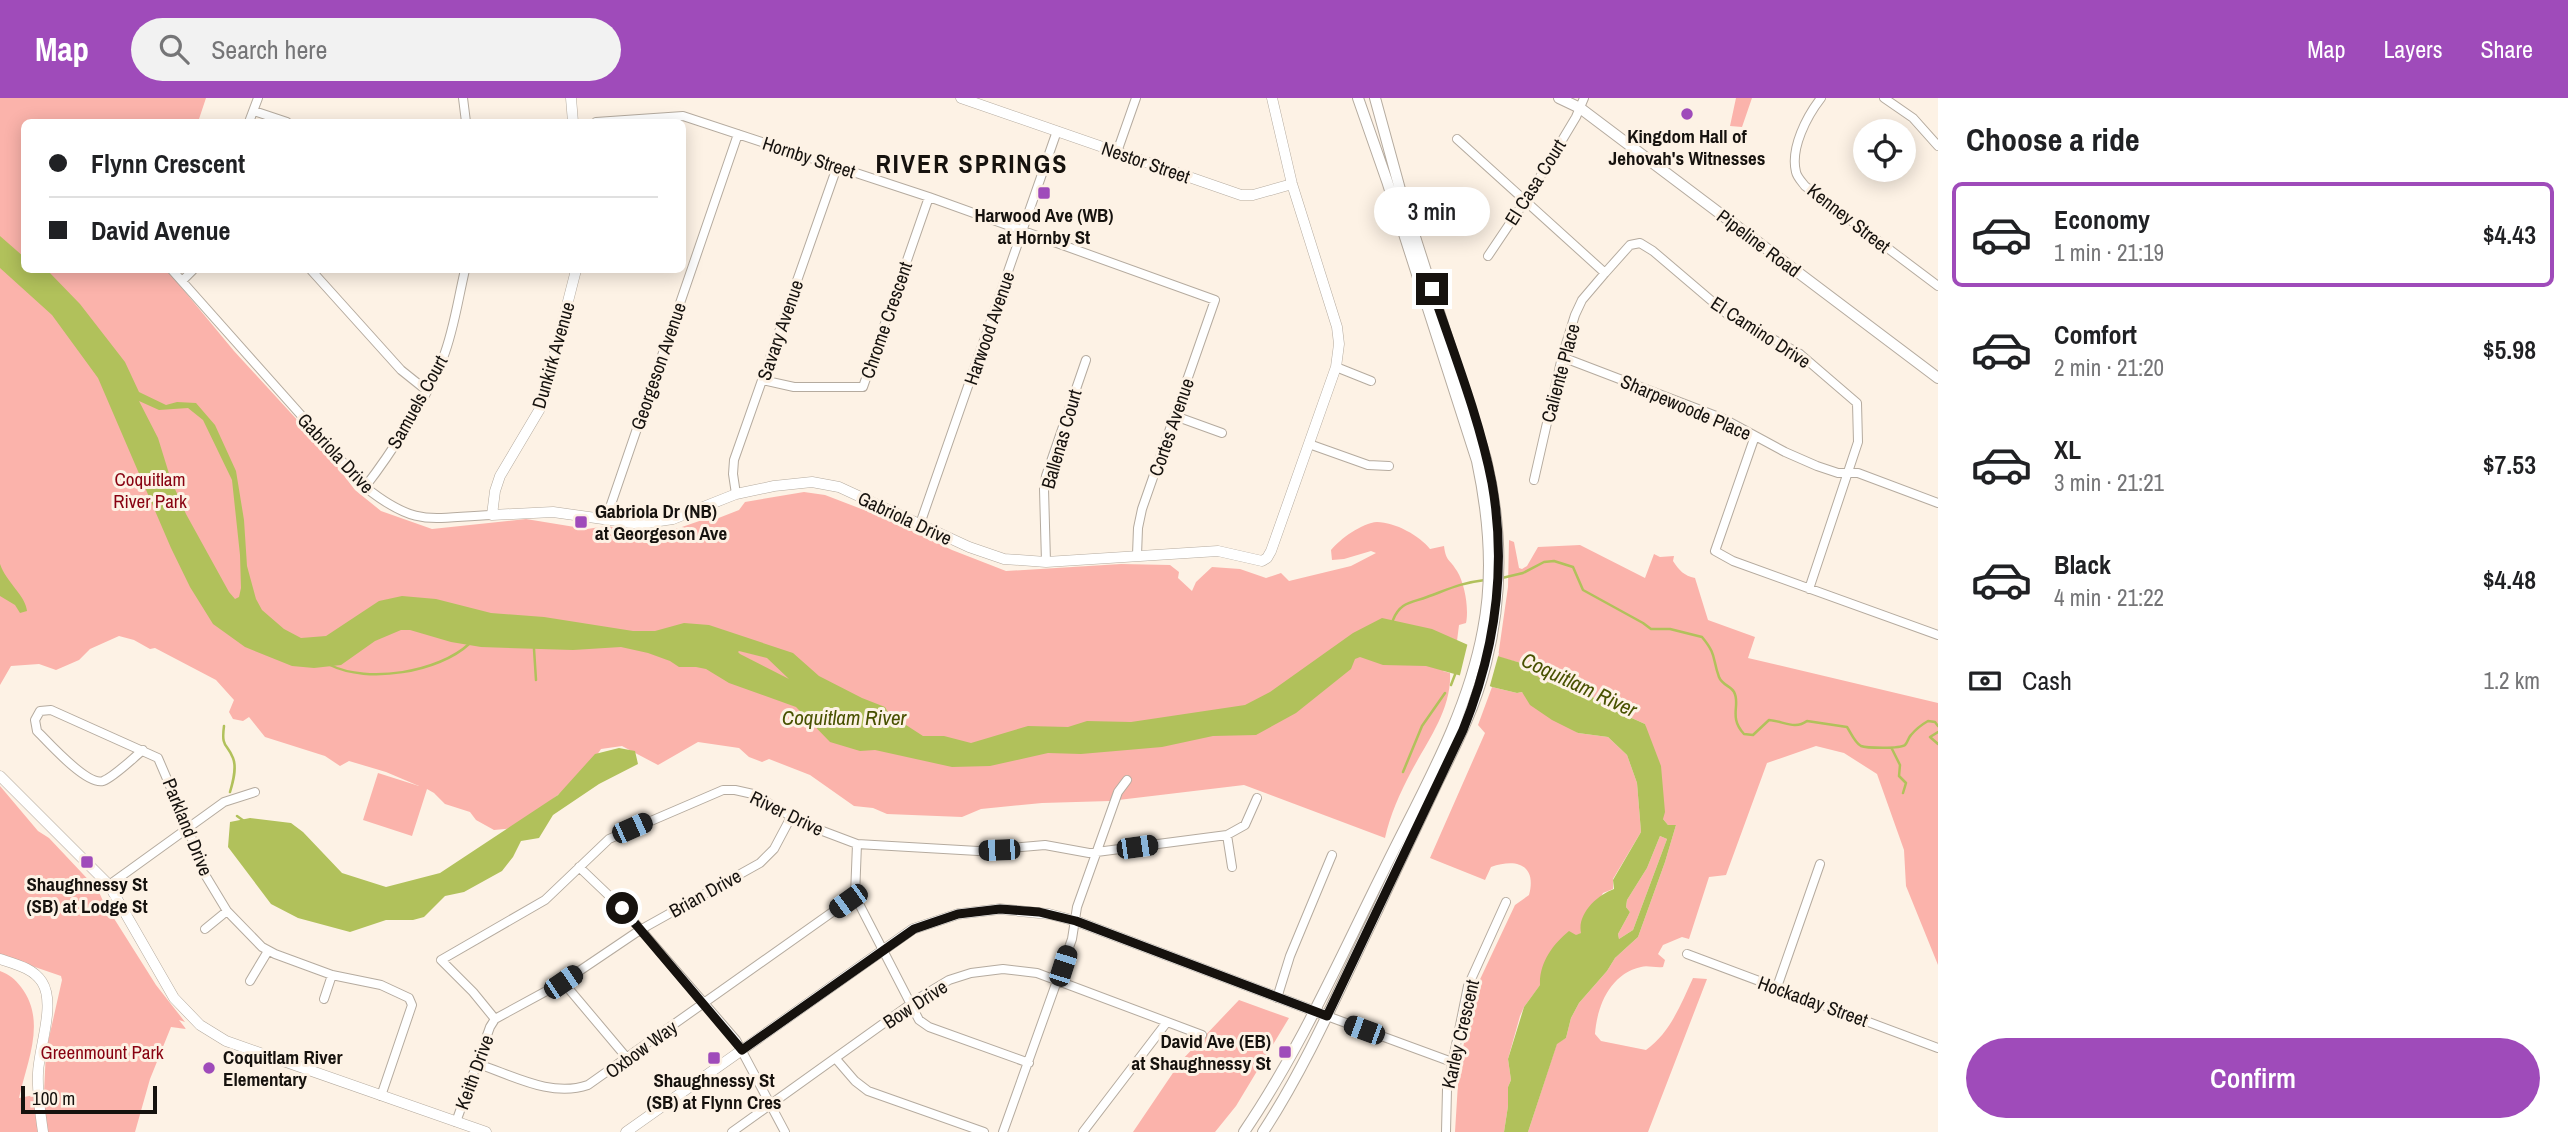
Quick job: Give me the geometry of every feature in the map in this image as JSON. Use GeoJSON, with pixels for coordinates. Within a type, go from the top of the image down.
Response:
{"type":"FeatureCollection","features":[{"type":"Feature","properties":{"kind":"main road"},"geometry":{"type":"LineString","coordinates":[[1358,98],[1469,436],[1494,540]]}},
{"type":"Feature","properties":{"kind":"main road"},"geometry":{"type":"LineString","coordinates":[[1263,1132],[1283,1101],[1327,1016],[1458,728],[1484,626],[1494,540],[1495,507],[1486,458],[1401,193],[1375,98]]}},
{"type":"Feature","properties":{"kind":"main road","name":"Pipeline Road"},"geometry":{"type":"LineString","coordinates":[[1559,98],[1582,103]]}},
{"type":"Feature","properties":{"kind":"main road","name":"Pipeline Road"},"geometry":{"type":"LineString","coordinates":[[1573,98],[1938,378]]}},
{"type":"Feature","properties":{"kind":"main road"},"geometry":{"type":"LineString","coordinates":[[1244,1132],[1268,1097],[1315,1012],[1458,728]]}},
{"type":"Feature","properties":{"kind":"street"},"geometry":{"type":"LineString","coordinates":[[250,119],[258,98]]}},
{"type":"Feature","properties":{"kind":"street"},"geometry":{"type":"LineString","coordinates":[[463,98],[466,119]]}},
{"type":"Feature","properties":{"kind":"street"},"geometry":{"type":"LineString","coordinates":[[571,98],[573,119]]}},
{"type":"Feature","properties":{"kind":"street","name":"Nestor Street"},"geometry":{"type":"LineString","coordinates":[[961,98],[1241,195],[1253,195],[1292,184]]}},
{"type":"Feature","properties":{"kind":"street"},"geometry":{"type":"LineString","coordinates":[[1117,152],[1136,98]]}},
{"type":"Feature","properties":{"kind":"street","name":"Gabriola Drive"},"geometry":{"type":"LineString","coordinates":[[175,273],[365,487],[396,509],[419,518],[553,512],[639,524],[665,521],[736,494],[797,482],[839,487],[989,555],[1011,560],[1046,562],[1224,551],[1265,560],[1271,551],[1336,367],[1339,344],[1337,327],[1292,184],[1272,98]]}},
{"type":"Feature","properties":{"kind":"street","name":"Kenney Street"},"geometry":{"type":"LineString","coordinates":[[1821,98],[1804,123],[1796,155],[1796,173],[1805,186],[1938,286]]}},
{"type":"Feature","properties":{"kind":"street"},"geometry":{"type":"LineString","coordinates":[[1884,98],[1913,118],[1938,146]]}},
{"type":"Feature","properties":{"kind":"street","name":"El Casa Court"},"geometry":{"type":"LineString","coordinates":[[1488,256],[1525,201],[1582,103]]}},
{"type":"Feature","properties":{"kind":"street"},"geometry":{"type":"LineString","coordinates":[[254,111],[278,119]]}},
{"type":"Feature","properties":{"kind":"street","name":"Hornby Street"},"geometry":{"type":"LineString","coordinates":[[640,119],[683,116],[929,197],[1215,300]]}},
{"type":"Feature","properties":{"kind":"street","name":"Harwood Avenue"},"geometry":{"type":"LineString","coordinates":[[920,524],[1057,131]]}},
{"type":"Feature","properties":{"kind":"street","name":"Georgeson Avenue"},"geometry":{"type":"LineString","coordinates":[[606,519],[738,134]]}},
{"type":"Feature","properties":{"kind":"street"},"geometry":{"type":"LineString","coordinates":[[1457,139],[1605,273]]}},
{"type":"Feature","properties":{"kind":"street","name":"Savary Avenue"},"geometry":{"type":"LineString","coordinates":[[736,494],[734,460],[837,167]]}},
{"type":"Feature","properties":{"kind":"street","name":"Chrome Crescent"},"geometry":{"type":"LineString","coordinates":[[762,380],[794,387],[863,387],[929,197]]}},
{"type":"Feature","properties":{"kind":"street","name":"El Camino Drive"},"geometry":{"type":"LineString","coordinates":[[1605,273],[1630,245],[1640,243],[1727,314],[1800,354],[1857,403],[1858,442],[1809,589]]}},
{"type":"Feature","properties":{"kind":"street"},"geometry":{"type":"LineString","coordinates":[[183,281],[190,273]]}},
{"type":"Feature","properties":{"kind":"street"},"geometry":{"type":"LineString","coordinates":[[314,273],[401,370],[426,390]]}},
{"type":"Feature","properties":{"kind":"street","name":"Samuels Court"},"geometry":{"type":"LineString","coordinates":[[365,487],[439,367],[447,346],[464,273]]}},
{"type":"Feature","properties":{"kind":"street","name":"Dunkirk Avenue"},"geometry":{"type":"LineString","coordinates":[[492,515],[500,476],[541,407],[575,273]]}},
{"type":"Feature","properties":{"kind":"street","name":"Caliente Place"},"geometry":{"type":"LineString","coordinates":[[1534,480],[1562,357],[1582,300],[1605,273]]}},
{"type":"Feature","properties":{"kind":"street","name":"Cortes Avenue"},"geometry":{"type":"LineString","coordinates":[[1137,555],[1142,509],[1215,300]]}},
{"type":"Feature","properties":{"kind":"street","name":"Sharpewoode Place"},"geometry":{"type":"LineString","coordinates":[[1562,357],[1724,419],[1816,466],[1838,473],[1858,473],[1938,502]]}},
{"type":"Feature","properties":{"kind":"street","name":"Ballenas Court"},"geometry":{"type":"LineString","coordinates":[[1046,562],[1046,476],[1086,360]]}},
{"type":"Feature","properties":{"kind":"street"},"geometry":{"type":"LineString","coordinates":[[1336,367],[1370,381]]}},
{"type":"Feature","properties":{"kind":"street"},"geometry":{"type":"LineString","coordinates":[[1175,416],[1222,433]]}},
{"type":"Feature","properties":{"kind":"street"},"geometry":{"type":"LineString","coordinates":[[1755,436],[1715,551],[1733,561],[1938,635]]}},
{"type":"Feature","properties":{"kind":"street"},"geometry":{"type":"LineString","coordinates":[[1309,444],[1368,464],[1389,466]]}},
{"type":"Feature","properties":{"kind":"street","name":"Parkland Drive"},"geometry":{"type":"LineString","coordinates":[[143,750],[106,780],[94,781],[85,776],[37,731],[35,720],[40,711],[51,710],[143,750],[160,760],[204,873],[227,911],[268,951],[332,975],[380,985],[404,995],[411,1001],[412,1005],[381,1096]]}},
{"type":"Feature","properties":{"kind":"street"},"geometry":{"type":"LineString","coordinates":[[0,776],[109,885],[174,998],[200,1025],[226,1041],[485,1132]]}},
{"type":"Feature","properties":{"kind":"street"},"geometry":{"type":"LineString","coordinates":[[1003,1132],[1059,980],[1076,921],[1077,907],[1118,792],[1127,780]]}},
{"type":"Feature","properties":{"kind":"street","name":"River Drive"},"geometry":{"type":"LineString","coordinates":[[441,960],[539,904],[604,842],[723,790],[742,790],[753,794],[791,817],[857,844],[955,851],[1045,845],[1097,852],[1227,835]]}},
{"type":"Feature","properties":{"kind":"street"},"geometry":{"type":"LineString","coordinates":[[109,885],[224,802],[255,792]]}},
{"type":"Feature","properties":{"kind":"street"},"geometry":{"type":"LineString","coordinates":[[1232,867],[1227,835],[1245,825],[1257,798]]}},
{"type":"Feature","properties":{"kind":"street","name":"Brian Drive"},"geometry":{"type":"LineString","coordinates":[[495,1019],[563,982],[640,930],[760,863],[774,849],[791,817]]}},
{"type":"Feature","properties":{"kind":"street"},"geometry":{"type":"LineString","coordinates":[[857,844],[855,896],[919,1020],[929,1027],[1029,1063]]}},
{"type":"Feature","properties":{"kind":"street"},"geometry":{"type":"LineString","coordinates":[[1277,998],[1290,956],[1332,855]]}},
{"type":"Feature","properties":{"kind":"street"},"geometry":{"type":"LineString","coordinates":[[1777,987],[1820,864]]}},
{"type":"Feature","properties":{"kind":"street"},"geometry":{"type":"LineString","coordinates":[[579,867],[622,908],[742,1050],[785,1132]]}},
{"type":"Feature","properties":{"kind":"street","name":"Oxbow Way"},"geometry":{"type":"LineString","coordinates":[[478,1064],[543,1086],[565,1090],[588,1085],[855,896]]}},
{"type":"Feature","properties":{"kind":"street","name":"Karley Crescent"},"geometry":{"type":"LineString","coordinates":[[1446,1132],[1446,1100],[1468,986],[1506,902]]}},
{"type":"Feature","properties":{"kind":"street"},"geometry":{"type":"LineString","coordinates":[[626,1132],[914,929],[969,913],[1000,909],[1027,910],[1076,921],[1452,1062]]}},
{"type":"Feature","properties":{"kind":"street"},"geometry":{"type":"LineString","coordinates":[[205,929],[227,911]]}},
{"type":"Feature","properties":{"kind":"street"},"geometry":{"type":"LineString","coordinates":[[250,981],[268,951]]}},
{"type":"Feature","properties":{"kind":"street","name":"Hockaday Street"},"geometry":{"type":"LineString","coordinates":[[1687,954],[1938,1048]]}},
{"type":"Feature","properties":{"kind":"street"},"geometry":{"type":"LineString","coordinates":[[0,959],[32,972],[46,990],[48,1003],[38,1074],[43,1132]]}},
{"type":"Feature","properties":{"kind":"street","name":"Keith Drive"},"geometry":{"type":"LineString","coordinates":[[441,960],[495,1019],[456,1122]]}},
{"type":"Feature","properties":{"kind":"street","name":"Bow Drive"},"geometry":{"type":"LineString","coordinates":[[732,1132],[911,1004],[949,981],[971,973],[1003,969],[1037,973],[1202,1035]]}},
{"type":"Feature","properties":{"kind":"street"},"geometry":{"type":"LineString","coordinates":[[324,999],[332,975]]}},
{"type":"Feature","properties":{"kind":"street"},"geometry":{"type":"LineString","coordinates":[[563,982],[627,1058]]}},
{"type":"Feature","properties":{"kind":"street"},"geometry":{"type":"LineString","coordinates":[[1083,1132],[1167,1021]]}},
{"type":"Feature","properties":{"kind":"street"},"geometry":{"type":"LineString","coordinates":[[836,1059],[855,1081],[868,1091],[984,1132]]}},
{"type":"Feature","properties":{"kind":"green space","name":"Coquitlam River Park"},"geometry":{"type":"Polygon","coordinates":[[[0,98],[206,98],[199,119],[21,119],[21,273],[169,273],[234,351],[322,447],[355,490],[381,511],[432,529],[526,519],[587,529],[607,526],[639,532],[679,528],[739,510],[745,502],[804,492],[825,495],[885,518],[952,550],[1006,571],[1121,564],[1170,565],[1179,572],[1178,578],[1192,591],[1196,582],[1212,567],[1240,569],[1266,578],[1281,573],[1289,581],[1351,566],[1376,553],[1371,551],[1332,560],[1331,550],[1352,532],[1377,522],[1399,527],[1420,539],[1430,549],[1444,546],[1447,558],[1462,583],[1467,604],[1466,623],[1459,625],[1457,641],[1449,637],[1443,671],[1450,673],[1450,686],[1443,712],[1399,796],[1385,838],[1244,785],[1110,801],[1042,803],[981,809],[962,817],[887,814],[873,808],[854,806],[810,775],[769,759],[762,762],[749,757],[739,748],[698,742],[658,765],[622,746],[601,749],[573,783],[516,828],[494,830],[476,820],[470,812],[445,804],[427,789],[412,836],[363,820],[378,773],[419,786],[349,761],[340,766],[325,756],[265,737],[249,717],[243,721],[233,719],[229,712],[234,700],[216,680],[134,640],[119,636],[90,649],[79,660],[56,670],[39,664],[11,666],[0,685],[0,98]]]}},
{"type":"Feature","properties":{"kind":"green space"},"geometry":{"type":"Polygon","coordinates":[[[1736,98],[1752,98],[1742,127],[1730,126],[1736,98]]]}},
{"type":"Feature","properties":{"kind":"green space"},"geometry":{"type":"Polygon","coordinates":[[[1509,540],[1514,542],[1519,568],[1522,569],[1527,566],[1538,547],[1580,545],[1645,578],[1654,554],[1660,557],[1674,556],[1673,561],[1680,570],[1695,578],[1708,620],[1755,637],[1748,658],[1938,703],[1938,965],[1906,886],[1904,850],[1877,774],[1844,753],[1816,746],[1767,763],[1726,875],[1709,877],[1689,939],[1682,937],[1663,945],[1658,954],[1665,960],[1663,967],[1643,966],[1621,976],[1602,1002],[1595,1034],[1601,1041],[1646,1050],[1668,1027],[1693,978],[1707,979],[1648,1132],[1528,1132],[1557,1043],[1566,1038],[1571,1018],[1579,1003],[1615,958],[1638,937],[1676,825],[1668,825],[1663,819],[1645,724],[1625,715],[1613,705],[1574,693],[1560,683],[1545,682],[1521,663],[1498,657],[1508,587],[1509,540]]]}},
{"type":"Feature","properties":{"kind":"green space"},"geometry":{"type":"Polygon","coordinates":[[[1492,687],[1522,692],[1578,733],[1608,737],[1627,755],[1637,783],[1641,832],[1613,879],[1613,889],[1603,893],[1582,933],[1577,935],[1524,1007],[1508,1059],[1511,1080],[1504,1132],[1455,1132],[1459,1067],[1475,990],[1515,905],[1529,895],[1531,885],[1527,871],[1517,864],[1491,867],[1485,880],[1430,858],[1485,733],[1478,725],[1492,687]]]}},
{"type":"Feature","properties":{"kind":"green space","name":"Greenmount Park"},"geometry":{"type":"Polygon","coordinates":[[[0,786],[38,831],[49,838],[98,890],[156,985],[185,1022],[179,1020],[186,1029],[171,1027],[150,1079],[135,1132],[0,1132],[0,971],[21,987],[33,1013],[33,1041],[19,1098],[44,1093],[46,1051],[62,980],[61,976],[0,955],[0,786]]]}},
{"type":"Feature","properties":{"kind":"green space"},"geometry":{"type":"Polygon","coordinates":[[[1660,836],[1667,839],[1633,930],[1619,939],[1618,934],[1630,912],[1626,907],[1627,900],[1647,868],[1660,836]]]}},
{"type":"Feature","properties":{"kind":"green space"},"geometry":{"type":"Polygon","coordinates":[[[1239,1000],[1289,1018],[1236,1106],[1215,1132],[1133,1132],[1181,1061],[1239,1000]]]}},
{"type":"Feature","properties":{"kind":"water","name":"Coquitlam River"},"geometry":{"type":"Polygon","coordinates":[[[0,236],[21,254],[21,273],[50,273],[80,304],[125,362],[139,392],[166,405],[177,402],[196,403],[215,425],[236,471],[244,520],[247,566],[256,599],[262,610],[284,629],[301,638],[326,636],[379,601],[402,596],[436,599],[491,613],[544,617],[633,631],[655,631],[684,623],[709,625],[793,653],[819,676],[885,707],[889,714],[923,736],[944,736],[971,743],[1028,726],[1068,727],[1087,721],[1131,722],[1245,705],[1270,692],[1353,633],[1382,618],[1432,629],[1484,652],[1521,663],[1545,682],[1560,683],[1574,693],[1613,705],[1625,715],[1645,724],[1661,766],[1665,812],[1663,819],[1668,825],[1676,825],[1638,937],[1615,958],[1579,1003],[1571,1018],[1566,1038],[1557,1044],[1528,1132],[1504,1132],[1511,1080],[1508,1059],[1524,1007],[1540,985],[1542,969],[1553,948],[1569,931],[1576,935],[1581,933],[1585,912],[1601,896],[1614,889],[1613,880],[1641,832],[1637,783],[1627,755],[1608,737],[1578,733],[1552,720],[1530,705],[1522,692],[1492,687],[1426,666],[1383,665],[1360,657],[1355,659],[1351,669],[1296,713],[1256,735],[1213,736],[1162,747],[1081,754],[1048,753],[990,766],[952,767],[875,750],[860,751],[830,742],[796,707],[729,683],[706,669],[679,667],[648,653],[621,647],[573,650],[481,647],[401,630],[375,641],[341,665],[314,668],[292,666],[245,647],[213,624],[190,587],[171,548],[98,378],[52,315],[0,268],[0,236]],[[139,401],[158,438],[171,480],[186,514],[235,599],[239,597],[241,588],[232,480],[203,420],[188,408],[159,410],[139,401]],[[739,651],[740,654],[789,679],[767,658],[739,651]],[[1660,836],[1647,868],[1627,900],[1626,907],[1630,912],[1618,934],[1619,939],[1633,930],[1667,839],[1660,836]]]}},
{"type":"Feature","properties":{"kind":"water"},"geometry":{"type":"Polygon","coordinates":[[[0,564],[26,605],[27,611],[20,613],[15,605],[0,596],[0,564]]]}},
{"type":"Feature","properties":{"kind":"water"},"geometry":{"type":"Polygon","coordinates":[[[619,748],[635,751],[638,764],[599,784],[553,815],[539,838],[521,841],[502,871],[464,892],[445,896],[424,917],[413,920],[386,920],[350,932],[298,918],[271,904],[228,847],[230,822],[250,818],[291,823],[342,873],[386,887],[440,873],[558,795],[595,754],[619,748]]]}},
{"type":"Feature","properties":{"kind":"pier"},"geometry":{"type":"Polygon","coordinates":[[[1468,642],[1499,653],[1489,689],[1459,679],[1468,642]]]}},
{"type":"Feature","properties":{"kind":"waterway"},"geometry":{"type":"LineString","coordinates":[[1502,578],[1523,573],[1544,562],[1554,561],[1573,567],[1583,590],[1651,629],[1670,629],[1702,637],[1712,653],[1720,680],[1734,692],[1737,722],[1744,734],[1753,735],[1769,720],[1793,725],[1807,721],[1847,727],[1861,746],[1890,748],[1905,745],[1910,736],[1928,721],[1935,722],[1938,726]]}},
{"type":"Feature","properties":{"kind":"waterway"},"geometry":{"type":"LineString","coordinates":[[1393,620],[1407,604],[1461,585],[1485,580]]}},
{"type":"Feature","properties":{"kind":"waterway"},"geometry":{"type":"LineString","coordinates":[[330,665],[364,674],[402,672],[440,662],[469,644]]}},
{"type":"Feature","properties":{"kind":"waterway"},"geometry":{"type":"LineString","coordinates":[[534,649],[536,680]]}},
{"type":"Feature","properties":{"kind":"waterway"},"geometry":{"type":"LineString","coordinates":[[1451,685],[1456,672]]}},
{"type":"Feature","properties":{"kind":"waterway"},"geometry":{"type":"LineString","coordinates":[[1403,772],[1422,726],[1445,693]]}},
{"type":"Feature","properties":{"kind":"waterway"},"geometry":{"type":"LineString","coordinates":[[224,726],[224,742],[235,766],[230,792]]}},
{"type":"Feature","properties":{"kind":"waterway"},"geometry":{"type":"LineString","coordinates":[[1938,732],[1930,737],[1938,744]]}},
{"type":"Feature","properties":{"kind":"waterway"},"geometry":{"type":"LineString","coordinates":[[1892,749],[1900,765],[1899,776],[1906,783],[1903,793]]}},
{"type":"Feature","properties":{"kind":"waterway"},"geometry":{"type":"LineString","coordinates":[[237,816],[244,821]]}},
{"type":"Feature","properties":{"kind":"place","name":"Kingdom Hall of Jehovah's Witnesses"},"geometry":{"type":"Point","coordinates":[1687,114]}},
{"type":"Feature","properties":{"kind":"place","name":"Harwood Ave (WB) at Hornby St"},"geometry":{"type":"Point","coordinates":[1044,193]}},
{"type":"Feature","properties":{"kind":"place","name":"Gabriola Dr (NB) at Georgeson Ave"},"geometry":{"type":"Point","coordinates":[581,522]}},
{"type":"Feature","properties":{"kind":"place","name":"Shaughnessy St (SB) at Lodge St"},"geometry":{"type":"Point","coordinates":[87,862]}},
{"type":"Feature","properties":{"kind":"place","name":"David Ave (EB) at Shaughnessy St"},"geometry":{"type":"Point","coordinates":[1285,1052]}},
{"type":"Feature","properties":{"kind":"place","name":"Shaughnessy St (SB) at Flynn Cres"},"geometry":{"type":"Point","coordinates":[714,1058]}},
{"type":"Feature","properties":{"kind":"place","name":"Coquitlam River Elementary"},"geometry":{"type":"Point","coordinates":[209,1068]}},
{"type":"Feature","properties":{"kind":"district","name":"RIVER SPRINGS"},"geometry":{"type":"Point","coordinates":[972,164]}},
{"type":"Feature","properties":{"kind":"route"},"geometry":{"type":"LineString","coordinates":[[622,908],[742,1050],[914,929],[958,914],[1000,909],[1058,915],[1327,1016],[1463,730],[1480,685],[1494,627],[1499,554],[1492,483],[1479,433],[1432,289]]}}]}
